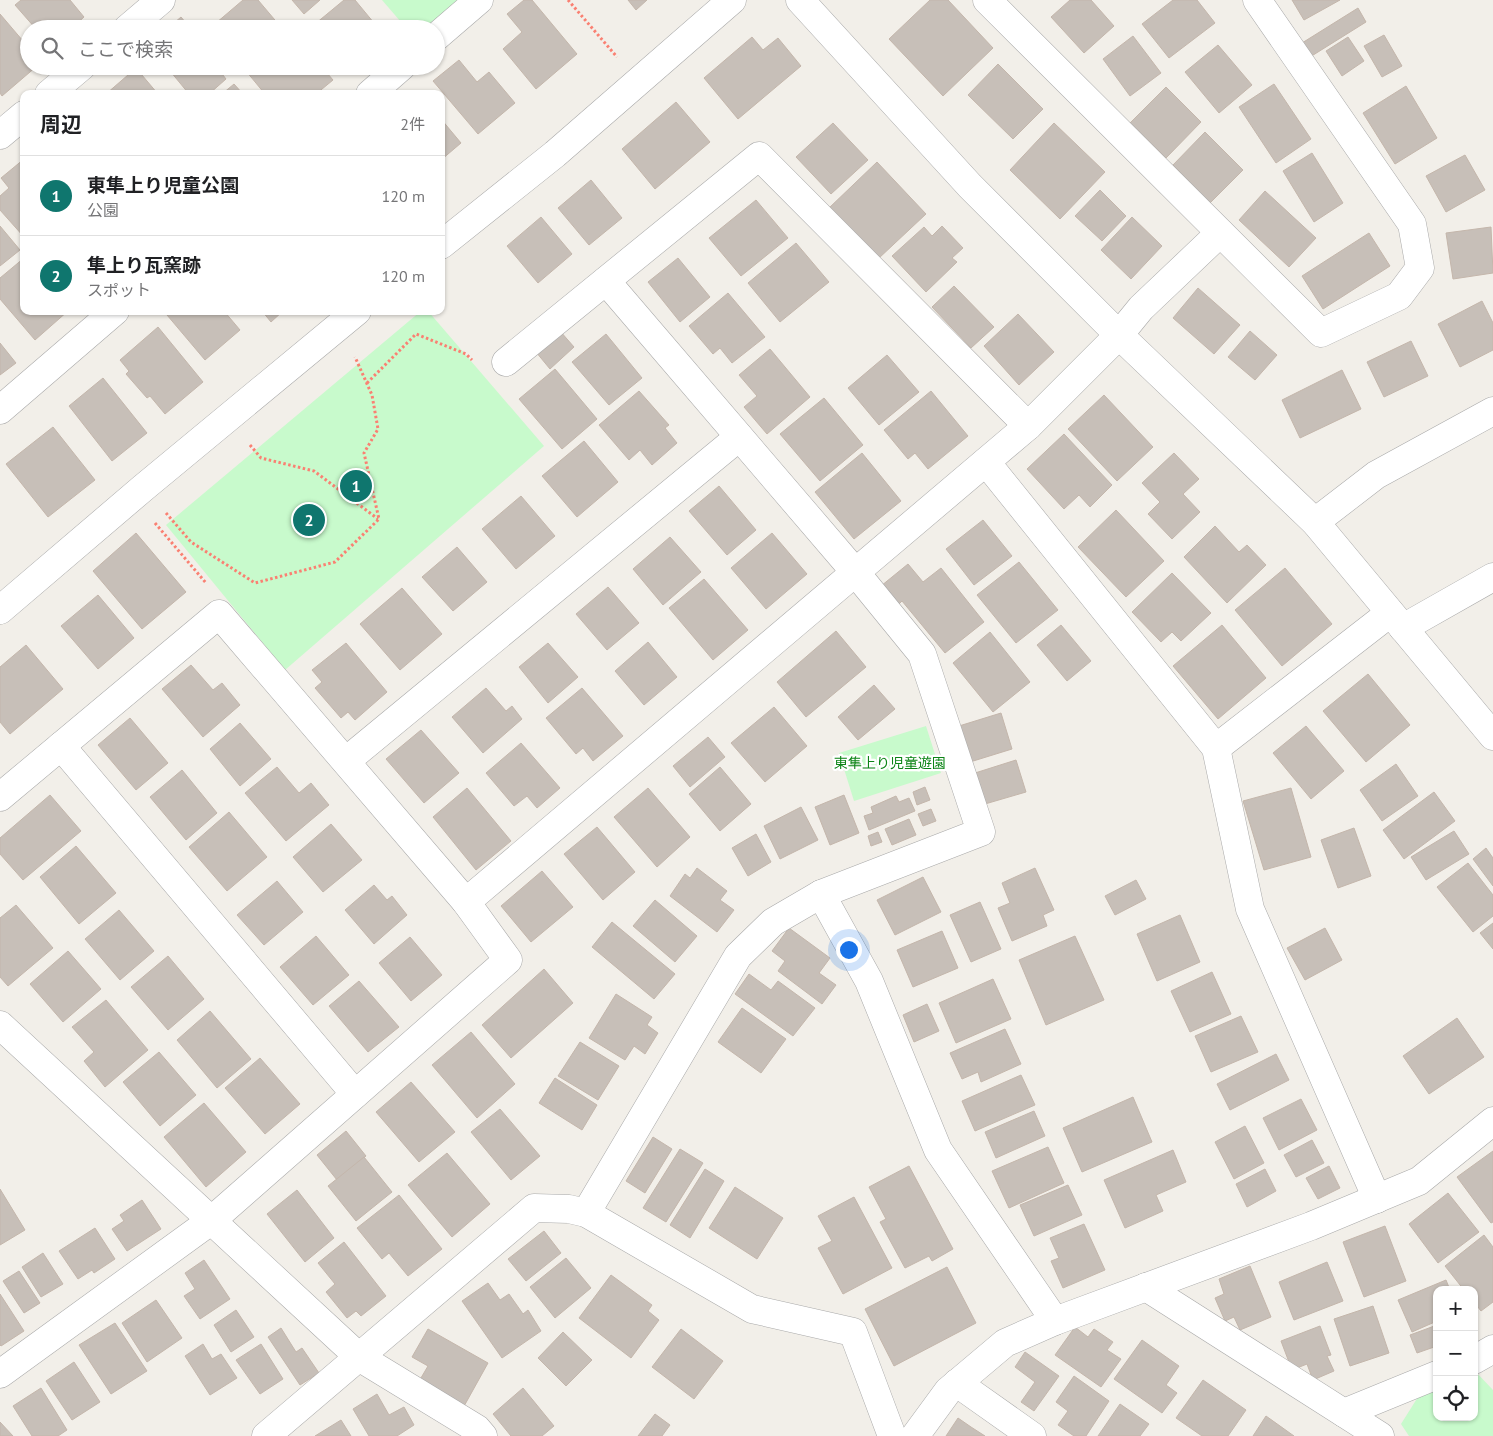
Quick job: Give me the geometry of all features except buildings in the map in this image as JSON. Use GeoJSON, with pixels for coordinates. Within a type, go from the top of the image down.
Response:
{"type":"FeatureCollection","features":[{"type":"Feature","properties":{"kind":"street"},"geometry":{"type":"LineString","coordinates":[[138,20],[161,0]]}},
{"type":"Feature","properties":{"kind":"street"},"geometry":{"type":"LineString","coordinates":[[445,29],[479,0]]}},
{"type":"Feature","properties":{"kind":"street"},"geometry":{"type":"LineString","coordinates":[[445,242],[555,154],[732,0]]}},
{"type":"Feature","properties":{"kind":"street"},"geometry":{"type":"LineString","coordinates":[[800,0],[970,186],[1119,335],[1315,522],[1493,736]]}},
{"type":"Feature","properties":{"kind":"street"},"geometry":{"type":"LineString","coordinates":[[986,0],[1321,333],[1399,296],[1420,268],[1412,224],[1257,0]]}},
{"type":"Feature","properties":{"kind":"street"},"geometry":{"type":"LineString","coordinates":[[54,90],[71,75]]}},
{"type":"Feature","properties":{"kind":"street"},"geometry":{"type":"LineString","coordinates":[[375,90],[392,75]]}},
{"type":"Feature","properties":{"kind":"street"},"geometry":{"type":"LineString","coordinates":[[0,135],[20,118]]}},
{"type":"Feature","properties":{"kind":"street"},"geometry":{"type":"LineString","coordinates":[[506,362],[759,156],[1028,426]]}},
{"type":"Feature","properties":{"kind":"street"},"geometry":{"type":"LineString","coordinates":[[466,902],[1028,426],[1119,335],[1141,308],[1220,232]]}},
{"type":"Feature","properties":{"kind":"street"},"geometry":{"type":"LineString","coordinates":[[586,1212],[738,956],[772,922],[820,894],[981,832],[922,654],[856,572],[606,281]]}},
{"type":"Feature","properties":{"kind":"street"},"geometry":{"type":"LineString","coordinates":[[0,410],[111,315]]}},
{"type":"Feature","properties":{"kind":"street"},"geometry":{"type":"LineString","coordinates":[[0,610],[349,318]]}},
{"type":"Feature","properties":{"kind":"street"},"geometry":{"type":"LineString","coordinates":[[1315,522],[1376,475],[1493,411]]}},
{"type":"Feature","properties":{"kind":"street"},"geometry":{"type":"LineString","coordinates":[[346,761],[739,437]]}},
{"type":"Feature","properties":{"kind":"street"},"geometry":{"type":"LineString","coordinates":[[986,462],[1216,748],[1250,909],[1377,1200]]}},
{"type":"Feature","properties":{"kind":"street"},"geometry":{"type":"LineString","coordinates":[[1216,748],[1397,620],[1493,577]]}},
{"type":"Feature","properties":{"kind":"street"},"geometry":{"type":"LineString","coordinates":[[0,797],[219,614],[466,902],[508,960],[212,1220],[0,1374]]}},
{"type":"Feature","properties":{"kind":"street"},"geometry":{"type":"LineString","coordinates":[[61,746],[354,1094]]}},
{"type":"Feature","properties":{"kind":"street"},"geometry":{"type":"LineString","coordinates":[[820,894],[869,980],[938,1150],[1055,1322]]}},
{"type":"Feature","properties":{"kind":"street"},"geometry":{"type":"LineString","coordinates":[[0,1025],[359,1357],[477,1429],[483,1436]]}},
{"type":"Feature","properties":{"kind":"street"},"geometry":{"type":"LineString","coordinates":[[915,1436],[948,1391],[1005,1343],[1055,1322],[1377,1200],[1419,1180],[1493,1121]]}},
{"type":"Feature","properties":{"kind":"street"},"geometry":{"type":"LineString","coordinates":[[266,1436],[534,1208],[569,1209],[586,1212],[752,1309],[853,1332],[892,1436]]}},
{"type":"Feature","properties":{"kind":"street"},"geometry":{"type":"LineString","coordinates":[[1146,1288],[1380,1436]]}},
{"type":"Feature","properties":{"kind":"street"},"geometry":{"type":"LineString","coordinates":[[1478,1358],[1493,1349]]}},
{"type":"Feature","properties":{"kind":"street"},"geometry":{"type":"LineString","coordinates":[[1344,1413],[1435,1376]]}},
{"type":"Feature","properties":{"kind":"street"},"geometry":{"type":"LineString","coordinates":[[957,1383],[1032,1436]]}},
{"type":"Feature","properties":{"kind":"path"},"geometry":{"type":"LineString","coordinates":[[568,0],[638,82]]}},
{"type":"Feature","properties":{"kind":"path"},"geometry":{"type":"LineString","coordinates":[[349,318],[372,395],[378,429],[364,453],[379,519]]}},
{"type":"Feature","properties":{"kind":"path"},"geometry":{"type":"LineString","coordinates":[[367,383],[416,334],[466,354]]}},
{"type":"Feature","properties":{"kind":"path"},"geometry":{"type":"LineString","coordinates":[[250,445],[261,458],[314,471],[379,519]]}},
{"type":"Feature","properties":{"kind":"path"},"geometry":{"type":"LineString","coordinates":[[162,508],[191,542],[255,583],[334,562],[379,519]]}},
{"type":"Feature","properties":{"kind":"path"},"geometry":{"type":"LineString","coordinates":[[151,518],[207,584]]}},
{"type":"Feature","properties":{"kind":"green space"},"geometry":{"type":"Polygon","coordinates":[[[382,0],[463,0],[440,20],[399,20],[382,0]]]}},
{"type":"Feature","properties":{"kind":"green space"},"geometry":{"type":"Polygon","coordinates":[[[416,315],[431,315],[544,446],[285,670],[166,525],[416,315]]]}},
{"type":"Feature","properties":{"kind":"green space","name":"東隼上り児童遊園"},"geometry":{"type":"Polygon","coordinates":[[[926,726],[941,773],[854,801],[839,753],[926,726]]]}},
{"type":"Feature","properties":{"kind":"green space"},"geometry":{"type":"Polygon","coordinates":[[[1478,1374],[1493,1390],[1493,1436],[1409,1436],[1401,1424],[1418,1397],[1433,1390],[1433,1421],[1478,1421],[1478,1374]]]}},
{"type":"Feature","properties":{"kind":"place","name":"東隼上り児童公園"},"geometry":{"type":"Point","coordinates":[356,486]}},
{"type":"Feature","properties":{"kind":"place","name":"隼上り瓦窯跡"},"geometry":{"type":"Point","coordinates":[309,520]}}]}
